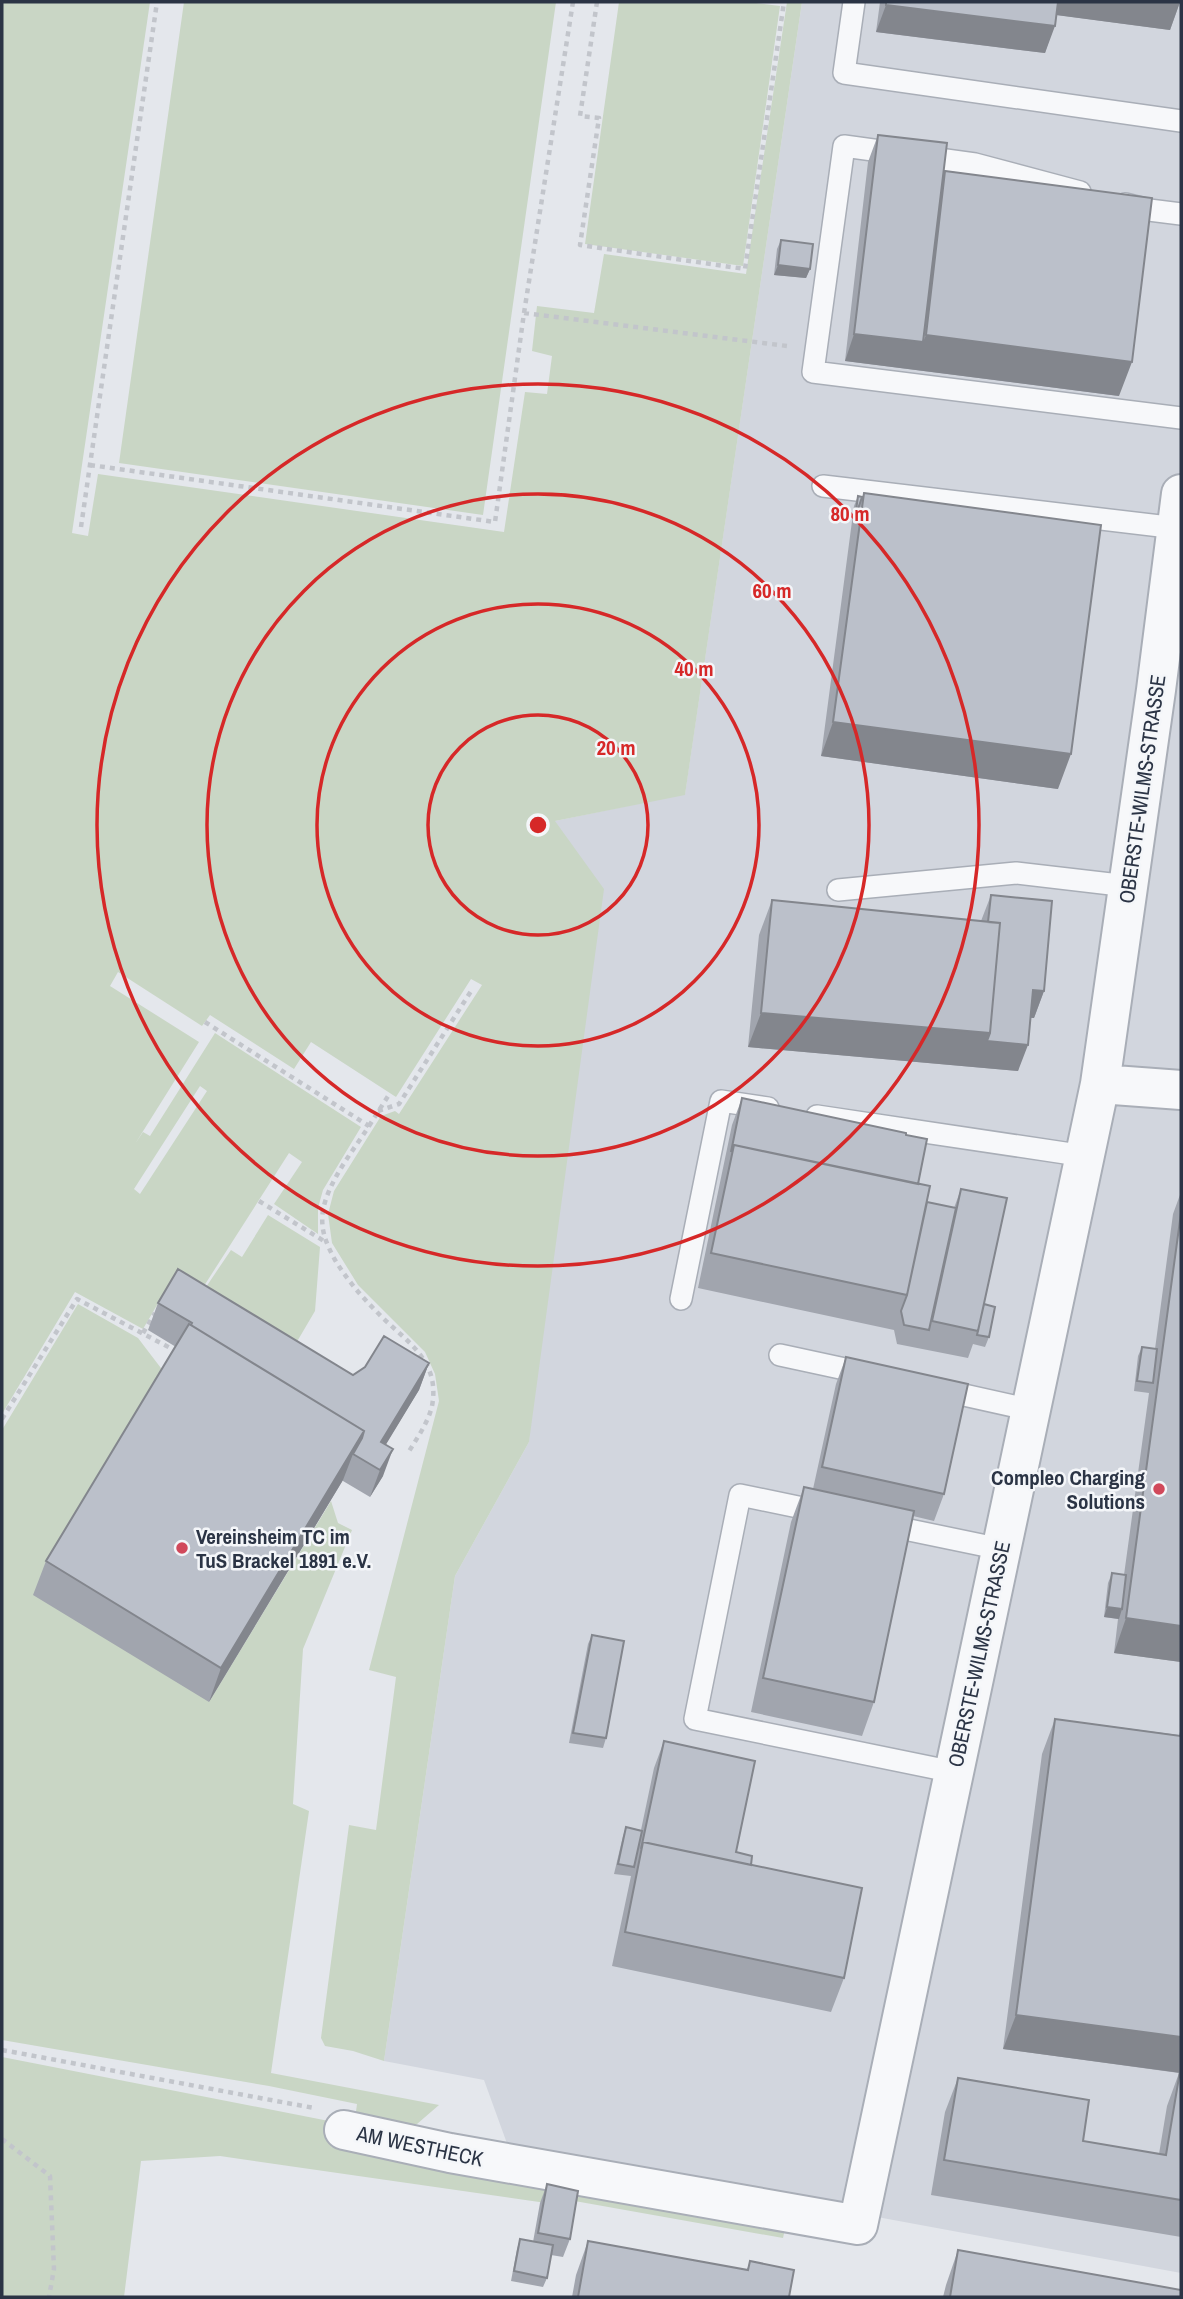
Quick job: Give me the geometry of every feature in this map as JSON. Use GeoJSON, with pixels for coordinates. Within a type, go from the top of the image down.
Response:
{"type":"FeatureCollection","features":[{"type":"Feature","properties":{"kind":"street","name":"OBERSTE-WILMS-STRASSE"},"geometry":{"type":"LineString","coordinates":[[858,2225],[1100,1084],[1179,511]]}},
{"type":"Feature","properties":{"kind":"street"},"geometry":{"type":"LineString","coordinates":[[1100,1084],[1181,1090]]}},
{"type":"Feature","properties":{"kind":"street","name":"AM WESTHECK"},"geometry":{"type":"LineString","coordinates":[[344,2130],[450,2153],[858,2225]]}},
{"type":"Feature","properties":{"kind":"lane"},"geometry":{"type":"LineString","coordinates":[[853,2],[844,74],[1181,121]]}},
{"type":"Feature","properties":{"kind":"lane"},"geometry":{"type":"LineString","coordinates":[[1181,214],[1149,210],[975,164],[844,146],[813,372],[1181,418]]}},
{"type":"Feature","properties":{"kind":"lane"},"geometry":{"type":"LineString","coordinates":[[823,486],[1179,511]]}},
{"type":"Feature","properties":{"kind":"lane"},"geometry":{"type":"LineString","coordinates":[[838,890],[1016,873],[1128,886]]}},
{"type":"Feature","properties":{"kind":"lane"},"geometry":{"type":"LineString","coordinates":[[681,1299],[721,1101],[1085,1156]]}},
{"type":"Feature","properties":{"kind":"lane"},"geometry":{"type":"LineString","coordinates":[[780,1355],[884,1378]]}},
{"type":"Feature","properties":{"kind":"lane"},"geometry":{"type":"LineString","coordinates":[[923,1386],[1031,1410]]}},
{"type":"Feature","properties":{"kind":"lane"},"geometry":{"type":"LineString","coordinates":[[954,1772],[695,1718],[740,1495],[1001,1549]]}},
{"type":"Feature","properties":{"kind":"path"},"geometry":{"type":"LineString","coordinates":[[81,527],[157,2]]}},
{"type":"Feature","properties":{"kind":"path"},"geometry":{"type":"LineString","coordinates":[[90,465],[495,522],[524,313],[573,2]]}},
{"type":"Feature","properties":{"kind":"path"},"geometry":{"type":"LineString","coordinates":[[597,2],[580,116],[599,118],[580,245],[745,269],[784,2]]}},
{"type":"Feature","properties":{"kind":"path"},"geometry":{"type":"LineString","coordinates":[[524,313],[816,350]]}},
{"type":"Feature","properties":{"kind":"path"},"geometry":{"type":"LineString","coordinates":[[378,1111],[399,1104],[473,988]]}},
{"type":"Feature","properties":{"kind":"path"},"geometry":{"type":"LineString","coordinates":[[205,1022],[369,1126]]}},
{"type":"Feature","properties":{"kind":"path"},"geometry":{"type":"LineString","coordinates":[[324,1241],[322,1225],[328,1195],[390,1093]]}},
{"type":"Feature","properties":{"kind":"path"},"geometry":{"type":"LineString","coordinates":[[259,1201],[324,1241],[354,1287],[376,1312],[419,1351],[430,1371],[433,1390],[425,1424],[408,1453]]}},
{"type":"Feature","properties":{"kind":"path"},"geometry":{"type":"LineString","coordinates":[[2,1419],[77,1298],[180,1353]]}},
{"type":"Feature","properties":{"kind":"path"},"geometry":{"type":"LineString","coordinates":[[143,1333],[162,1302]]}},
{"type":"Feature","properties":{"kind":"path","name":"AM WESTHECK"},"geometry":{"type":"LineString","coordinates":[[2,2050],[346,2113],[344,2130]]}},
{"type":"Feature","properties":{"kind":"path"},"geometry":{"type":"LineString","coordinates":[[2,2139],[50,2176],[54,2269],[49,2297]]}},
{"type":"Feature","properties":{"kind":"shaded area"},"geometry":{"type":"Polygon","coordinates":[[[802,2],[1181,2],[1181,2273],[509,2149],[484,2080],[384,2061],[455,1576],[529,1442],[555,821],[685,794],[802,2]]]}},
{"type":"Feature","properties":{"kind":"green space"},"geometry":{"type":"Polygon","coordinates":[[[2,2],[150,2],[72,533],[88,536],[98,474],[504,532],[525,392],[547,394],[552,356],[532,351],[537,306],[594,313],[604,254],[746,274],[787,2],[802,2],[685,795],[555,821],[604,889],[529,1442],[455,1576],[384,2061],[325,2046],[321,2038],[349,1825],[376,1830],[396,1677],[369,1670],[439,1401],[435,1374],[425,1352],[358,1285],[332,1243],[328,1214],[334,1191],[381,1116],[395,1111],[399,1114],[482,985],[471,979],[396,1097],[311,1042],[294,1069],[210,1015],[202,1026],[118,972],[110,986],[199,1042],[135,1144],[143,1132],[150,1136],[215,1033],[361,1127],[323,1190],[318,1208],[318,1234],[274,1204],[302,1162],[289,1153],[204,1286],[206,1287],[231,1250],[242,1257],[268,1215],[320,1247],[315,1311],[295,1345],[167,1288],[143,1329],[75,1292],[2,1414],[2,2]],[[200,1086],[134,1189],[140,1194],[207,1091],[200,1086]]]}},
{"type":"Feature","properties":{"kind":"green space"},"geometry":{"type":"Polygon","coordinates":[[[184,2],[556,2],[483,515],[119,463],[184,2]]]}},
{"type":"Feature","properties":{"kind":"green space"},"geometry":{"type":"Polygon","coordinates":[[[619,2],[748,2],[780,6],[743,266],[585,244],[619,2]]]}},
{"type":"Feature","properties":{"kind":"green space"},"geometry":{"type":"Polygon","coordinates":[[[78,1304],[138,1338],[167,1376],[209,1702],[331,1501],[338,1523],[352,1530],[303,1649],[293,1804],[309,1811],[271,2073],[439,2105],[417,2124],[397,2127],[355,2119],[357,2104],[269,2086],[2,2040],[2,1430],[78,1304]]]}},
{"type":"Feature","properties":{"kind":"green space"},"geometry":{"type":"Polygon","coordinates":[[[2,2057],[334,2122],[331,2147],[785,2229],[783,2238],[569,2200],[567,2206],[220,2156],[141,2161],[124,2297],[2,2297],[2,2057]]]}},
{"type":"Feature","properties":{"kind":"building"},"geometry":{"type":"Polygon","coordinates":[[[886,2],[1058,2],[1055,26],[886,5],[886,2]]]}},
{"type":"Feature","properties":{"kind":"building"},"geometry":{"type":"Polygon","coordinates":[[[878,135],[947,143],[923,342],[854,334],[878,135]]]}},
{"type":"Feature","properties":{"kind":"building"},"geometry":{"type":"Polygon","coordinates":[[[945,171],[1152,198],[1132,362],[926,335],[945,171]]]}},
{"type":"Feature","properties":{"kind":"building"},"geometry":{"type":"Polygon","coordinates":[[[781,240],[813,244],[810,269],[778,265],[781,240]]]}},
{"type":"Feature","properties":{"kind":"building"},"geometry":{"type":"Polygon","coordinates":[[[864,493],[1101,525],[1071,754],[833,722],[864,493]]]}},
{"type":"Feature","properties":{"kind":"building"},"geometry":{"type":"Polygon","coordinates":[[[858,496],[862,497],[855,518],[858,496]]]}},
{"type":"Feature","properties":{"kind":"building"},"geometry":{"type":"Polygon","coordinates":[[[991,895],[1052,901],[1044,991],[1033,990],[1028,1045],[987,1041],[990,1033],[1000,923],[988,922],[991,895]]]}},
{"type":"Feature","properties":{"kind":"building"},"geometry":{"type":"Polygon","coordinates":[[[772,900],[1000,923],[990,1033],[761,1013],[772,900]]]}},
{"type":"Feature","properties":{"kind":"building"},"geometry":{"type":"Polygon","coordinates":[[[742,1098],[927,1139],[918,1184],[734,1145],[731,1152],[742,1098]]]}},
{"type":"Feature","properties":{"kind":"building"},"geometry":{"type":"Polygon","coordinates":[[[734,1145],[930,1186],[907,1295],[711,1253],[734,1145]]]}},
{"type":"Feature","properties":{"kind":"building"},"geometry":{"type":"Polygon","coordinates":[[[961,1189],[1007,1198],[978,1331],[932,1321],[961,1189]]]}},
{"type":"Feature","properties":{"kind":"building"},"geometry":{"type":"Polygon","coordinates":[[[927,1202],[956,1208],[929,1330],[904,1325],[901,1311],[907,1295],[927,1202]]]}},
{"type":"Feature","properties":{"kind":"building","name":"Compleo Charging Solutions"},"geometry":{"type":"Polygon","coordinates":[[[1181,1213],[1181,1626],[1126,1618],[1181,1213]]]}},
{"type":"Feature","properties":{"kind":"building"},"geometry":{"type":"Polygon","coordinates":[[[178,1269],[353,1375],[365,1367],[384,1336],[429,1363],[381,1442],[393,1449],[380,1470],[353,1454],[364,1431],[158,1303],[178,1269]]]}},
{"type":"Feature","properties":{"kind":"building"},"geometry":{"type":"Polygon","coordinates":[[[984,1304],[995,1307],[989,1337],[977,1335],[984,1304]]]}},
{"type":"Feature","properties":{"kind":"building","name":"Vereinsheim TC im TuS Brackel 1891 e.V."},"geometry":{"type":"Polygon","coordinates":[[[189,1324],[364,1431],[221,1668],[46,1561],[189,1324]]]}},
{"type":"Feature","properties":{"kind":"building"},"geometry":{"type":"Polygon","coordinates":[[[1142,1347],[1157,1349],[1153,1383],[1137,1381],[1142,1347]]]}},
{"type":"Feature","properties":{"kind":"building"},"geometry":{"type":"Polygon","coordinates":[[[846,1357],[968,1384],[944,1494],[822,1467],[846,1357]]]}},
{"type":"Feature","properties":{"kind":"building"},"geometry":{"type":"Polygon","coordinates":[[[804,1487],[914,1511],[874,1702],[763,1678],[804,1487]]]}},
{"type":"Feature","properties":{"kind":"building"},"geometry":{"type":"Polygon","coordinates":[[[1112,1573],[1126,1575],[1122,1609],[1107,1607],[1112,1573]]]}},
{"type":"Feature","properties":{"kind":"building"},"geometry":{"type":"Polygon","coordinates":[[[592,1635],[624,1641],[606,1738],[573,1733],[592,1635]]]}},
{"type":"Feature","properties":{"kind":"building"},"geometry":{"type":"Polygon","coordinates":[[[1055,1719],[1181,1736],[1181,2037],[1016,2015],[1055,1719]]]}},
{"type":"Feature","properties":{"kind":"building"},"geometry":{"type":"Polygon","coordinates":[[[664,1741],[755,1761],[736,1852],[752,1856],[751,1865],[643,1842],[641,1849],[664,1741]]]}},
{"type":"Feature","properties":{"kind":"building"},"geometry":{"type":"Polygon","coordinates":[[[626,1827],[642,1831],[634,1867],[618,1864],[626,1827]]]}},
{"type":"Feature","properties":{"kind":"building"},"geometry":{"type":"Polygon","coordinates":[[[643,1842],[862,1888],[844,1978],[625,1932],[643,1842]]]}},
{"type":"Feature","properties":{"kind":"building"},"geometry":{"type":"Polygon","coordinates":[[[1180,2071],[1181,2200],[944,2160],[958,2078],[1089,2100],[1083,2141],[1166,2155],[1180,2071]]]}},
{"type":"Feature","properties":{"kind":"building"},"geometry":{"type":"Polygon","coordinates":[[[547,2184],[578,2191],[570,2239],[538,2233],[547,2184]]]}},
{"type":"Feature","properties":{"kind":"building"},"geometry":{"type":"Polygon","coordinates":[[[520,2239],[553,2245],[547,2278],[514,2271],[520,2239]]]}},
{"type":"Feature","properties":{"kind":"building"},"geometry":{"type":"Polygon","coordinates":[[[588,2241],[748,2270],[750,2261],[794,2270],[789,2297],[578,2297],[588,2241]]]}},
{"type":"Feature","properties":{"kind":"building"},"geometry":{"type":"Polygon","coordinates":[[[958,2250],[1181,2290],[1181,2297],[950,2297],[958,2250]]]}},
{"type":"Feature","properties":{"kind":"place","name":"Compleo Charging Solutions"},"geometry":{"type":"Point","coordinates":[1159,1489]}},
{"type":"Feature","properties":{"kind":"place","name":"Vereinsheim TC im TuS Brackel 1891 e.V."},"geometry":{"type":"Point","coordinates":[182,1548]}}]}
